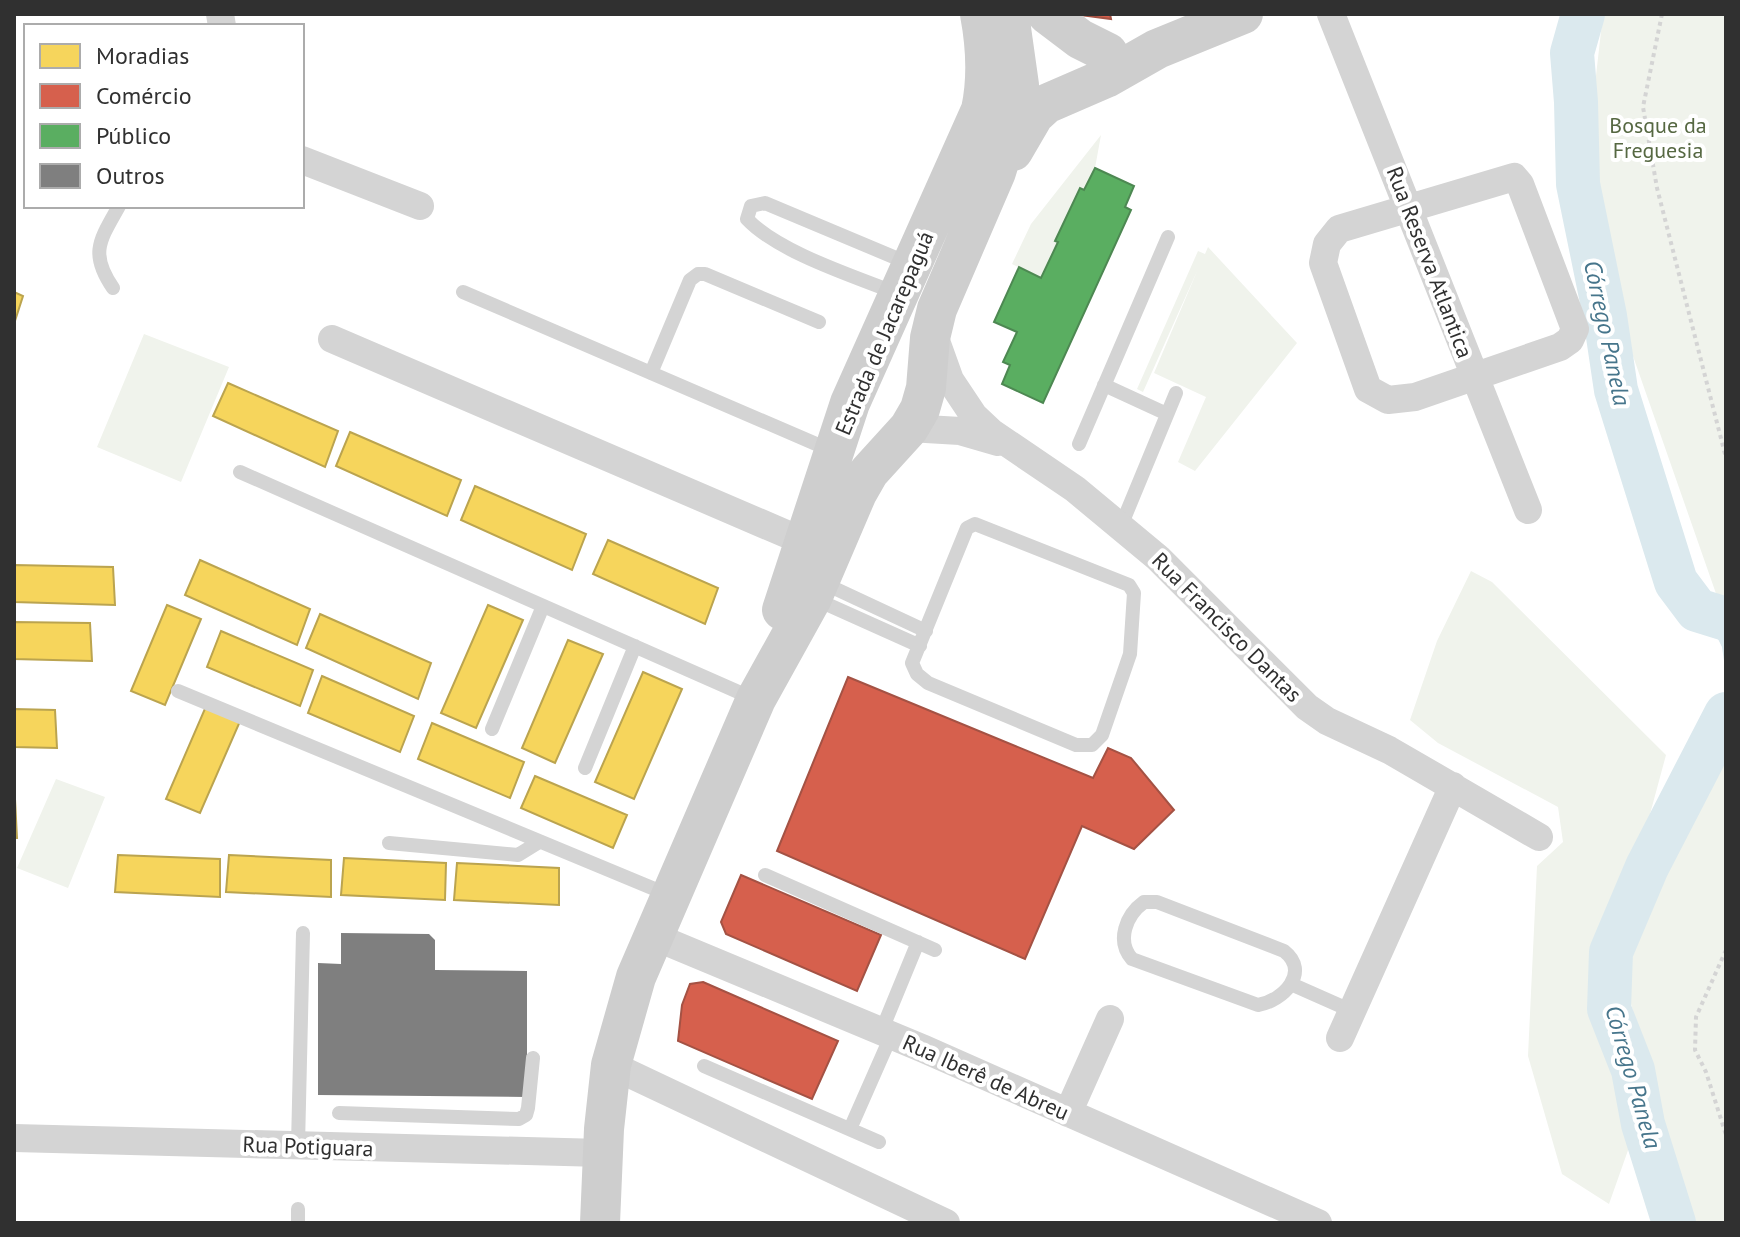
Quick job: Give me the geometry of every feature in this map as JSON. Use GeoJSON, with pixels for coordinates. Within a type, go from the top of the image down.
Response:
{"type":"FeatureCollection","features":[{"type":"Feature","properties":{"kind":"main road","name":"Estrada de Jacarepaguá"},"geometry":{"type":"LineString","coordinates":[[756,699],[850,403],[975,127],[986,78],[980,14]]}},
{"type":"Feature","properties":{"kind":"main road","name":"Estrada de Jacarepaguá"},"geometry":{"type":"LineString","coordinates":[[600,1223],[602,1153],[611,1065],[636,977],[756,699],[816,590],[857,493],[869,472],[909,428],[924,397],[933,324],[1007,141],[1019,85],[1009,14]]}},
{"type":"Feature","properties":{"kind":"main road"},"geometry":{"type":"LineString","coordinates":[[1047,14],[1080,39],[1108,53]]}},
{"type":"Feature","properties":{"kind":"main road"},"geometry":{"type":"LineString","coordinates":[[996,172],[1018,144],[1034,115],[1046,104],[1106,78],[1157,49],[1243,14]]}},
{"type":"Feature","properties":{"kind":"main road"},"geometry":{"type":"LineString","coordinates":[[975,127],[994,99],[1019,85],[1108,53],[1157,49]]}},
{"type":"Feature","properties":{"kind":"main road"},"geometry":{"type":"LineString","coordinates":[[905,279],[897,333],[870,399],[877,417],[884,423],[909,428]]}},
{"type":"Feature","properties":{"kind":"street","name":"Rua Reserva Atlantica"},"geometry":{"type":"LineString","coordinates":[[1331,14],[1528,510]]}},
{"type":"Feature","properties":{"kind":"street"},"geometry":{"type":"LineString","coordinates":[[304,161],[420,206]]}},
{"type":"Feature","properties":{"kind":"street"},"geometry":{"type":"LineString","coordinates":[[1514,177],[1520,184],[1575,329],[1570,340],[1560,347],[1415,397],[1388,400],[1368,389],[1323,263],[1327,244],[1339,229],[1409,206],[1514,177]]}},
{"type":"Feature","properties":{"kind":"street","name":"Rua Francisco Dantas"},"geometry":{"type":"LineString","coordinates":[[933,324],[942,362],[960,398],[991,432],[1075,489],[1121,526],[1200,598],[1307,707],[1327,721],[1389,750],[1539,837]]}},
{"type":"Feature","properties":{"kind":"street"},"geometry":{"type":"LineString","coordinates":[[332,339],[805,542]]}},
{"type":"Feature","properties":{"kind":"street","name":"Rua Francisco Dantas"},"geometry":{"type":"LineString","coordinates":[[909,428],[960,431],[1010,446]]}},
{"type":"Feature","properties":{"kind":"street"},"geometry":{"type":"LineString","coordinates":[[1340,1038],[1453,786]]}},
{"type":"Feature","properties":{"kind":"street","name":"Rua Iberê de Abreu"},"geometry":{"type":"LineString","coordinates":[[653,936],[1318,1223]]}},
{"type":"Feature","properties":{"kind":"street"},"geometry":{"type":"LineString","coordinates":[[1068,1113],[1110,1019]]}},
{"type":"Feature","properties":{"kind":"street"},"geometry":{"type":"LineString","coordinates":[[611,1065],[946,1223]]}},
{"type":"Feature","properties":{"kind":"street","name":"Rua Potiguara"},"geometry":{"type":"LineString","coordinates":[[14,1138],[602,1153]]}},
{"type":"Feature","properties":{"kind":"lane"},"geometry":{"type":"LineString","coordinates":[[765,203],[905,279],[817,260],[759,232],[747,219],[751,206],[765,203]]}},
{"type":"Feature","properties":{"kind":"lane"},"geometry":{"type":"LineString","coordinates":[[113,288],[101,271],[98,257],[105,230],[118,208]]}},
{"type":"Feature","properties":{"kind":"lane"},"geometry":{"type":"LineString","coordinates":[[1079,444],[1168,237]]}},
{"type":"Feature","properties":{"kind":"lane"},"geometry":{"type":"LineString","coordinates":[[651,373],[690,280],[698,274],[705,274],[819,322]]}},
{"type":"Feature","properties":{"kind":"lane"},"geometry":{"type":"LineString","coordinates":[[463,292],[834,452]]}},
{"type":"Feature","properties":{"kind":"lane"},"geometry":{"type":"LineString","coordinates":[[1104,385],[1167,414]]}},
{"type":"Feature","properties":{"kind":"lane"},"geometry":{"type":"LineString","coordinates":[[1121,526],[1176,393]]}},
{"type":"Feature","properties":{"kind":"lane"},"geometry":{"type":"LineString","coordinates":[[240,472],[756,699]]}},
{"type":"Feature","properties":{"kind":"lane"},"geometry":{"type":"LineString","coordinates":[[975,524],[1129,585],[1134,593],[1130,654],[1102,735],[1092,745],[1076,745],[928,683],[917,674],[912,663],[926,631],[967,528],[975,524]]}},
{"type":"Feature","properties":{"kind":"lane"},"geometry":{"type":"LineString","coordinates":[[816,590],[926,631]]}},
{"type":"Feature","properties":{"kind":"lane"},"geometry":{"type":"LineString","coordinates":[[816,590],[920,646]]}},
{"type":"Feature","properties":{"kind":"lane"},"geometry":{"type":"LineString","coordinates":[[492,729],[543,606]]}},
{"type":"Feature","properties":{"kind":"lane"},"geometry":{"type":"LineString","coordinates":[[585,768],[635,646]]}},
{"type":"Feature","properties":{"kind":"lane"},"geometry":{"type":"LineString","coordinates":[[178,691],[670,895]]}},
{"type":"Feature","properties":{"kind":"lane"},"geometry":{"type":"LineString","coordinates":[[389,843],[518,855],[539,842]]}},
{"type":"Feature","properties":{"kind":"lane"},"geometry":{"type":"LineString","coordinates":[[765,875],[935,950]]}},
{"type":"Feature","properties":{"kind":"lane"},"geometry":{"type":"LineString","coordinates":[[1144,902],[1157,902],[1270,944],[1294,959],[1296,968],[1291,984],[1273,1003],[1258,1005],[1132,959],[1122,941],[1133,910],[1144,902]]}},
{"type":"Feature","properties":{"kind":"lane"},"geometry":{"type":"LineString","coordinates":[[298,1145],[303,933]]}},
{"type":"Feature","properties":{"kind":"lane"},"geometry":{"type":"LineString","coordinates":[[850,1129],[918,942]]}},
{"type":"Feature","properties":{"kind":"lane"},"geometry":{"type":"LineString","coordinates":[[1291,984],[1352,1011]]}},
{"type":"Feature","properties":{"kind":"lane"},"geometry":{"type":"LineString","coordinates":[[339,1113],[519,1119],[526,1115],[528,1108],[533,1058]]}},
{"type":"Feature","properties":{"kind":"lane"},"geometry":{"type":"LineString","coordinates":[[704,1066],[879,1142]]}},
{"type":"Feature","properties":{"kind":"lane"},"geometry":{"type":"LineString","coordinates":[[430,1149],[431,1116]]}},
{"type":"Feature","properties":{"kind":"path"},"geometry":{"type":"LineString","coordinates":[[1662,14],[1643,107],[1657,188],[1726,458]]}},
{"type":"Feature","properties":{"kind":"path"},"geometry":{"type":"LineString","coordinates":[[1726,950],[1696,1017],[1695,1050],[1706,1072],[1726,1135]]}},
{"type":"Feature","properties":{"kind":"green space","name":"Bosque da Freguesia"},"geometry":{"type":"Polygon","coordinates":[[[1603,14],[1726,14],[1726,602],[1720,605],[1619,316],[1588,146],[1603,14]]]}},
{"type":"Feature","properties":{"kind":"green space"},"geometry":{"type":"Polygon","coordinates":[[[1101,135],[1095,168],[1084,190],[1080,188],[1041,278],[1012,264],[1031,224],[1101,135]]]}},
{"type":"Feature","properties":{"kind":"green space"},"geometry":{"type":"Polygon","coordinates":[[[1208,247],[1297,343],[1195,471],[1178,462],[1206,397],[1154,373],[1198,269],[1143,392],[1137,389],[1198,251],[1205,254],[1208,247]]]}},
{"type":"Feature","properties":{"kind":"green space"},"geometry":{"type":"Polygon","coordinates":[[[144,334],[229,367],[181,482],[97,447],[144,334]]]}},
{"type":"Feature","properties":{"kind":"green space"},"geometry":{"type":"Polygon","coordinates":[[[1471,571],[1492,582],[1666,755],[1630,888],[1616,1034],[1632,1139],[1609,1204],[1562,1174],[1528,1056],[1537,866],[1563,842],[1558,807],[1438,743],[1410,720],[1437,641],[1471,571]]]}},
{"type":"Feature","properties":{"kind":"green space"},"geometry":{"type":"Polygon","coordinates":[[[1726,748],[1726,1223],[1689,1223],[1626,985],[1634,911],[1726,748]]]}},
{"type":"Feature","properties":{"kind":"green space"},"geometry":{"type":"Polygon","coordinates":[[[56,779],[105,797],[68,888],[17,868],[56,779]]]}},
{"type":"Feature","properties":{"kind":"shaded area"},"geometry":{"type":"Polygon","coordinates":[[[1676,582],[1704,603],[1726,602],[1726,675],[1722,647],[1716,635],[1685,610],[1678,599],[1676,582]]]}},
{"type":"Feature","properties":{"kind":"building: Moradias"},"geometry":{"type":"Polygon","coordinates":[[[14,292],[23,296],[14,324],[14,292]]]}},
{"type":"Feature","properties":{"kind":"building: Moradias"},"geometry":{"type":"Polygon","coordinates":[[[228,383],[338,431],[325,467],[213,416],[228,383]]]}},
{"type":"Feature","properties":{"kind":"building: Moradias"},"geometry":{"type":"Polygon","coordinates":[[[350,432],[461,480],[447,516],[336,466],[350,432]]]}},
{"type":"Feature","properties":{"kind":"building: Moradias"},"geometry":{"type":"Polygon","coordinates":[[[475,486],[586,534],[572,570],[461,520],[475,486]]]}},
{"type":"Feature","properties":{"kind":"building: Moradias"},"geometry":{"type":"Polygon","coordinates":[[[608,540],[718,588],[705,624],[593,574],[608,540]]]}},
{"type":"Feature","properties":{"kind":"building: Moradias"},"geometry":{"type":"Polygon","coordinates":[[[200,560],[310,609],[297,645],[185,595],[200,560]]]}},
{"type":"Feature","properties":{"kind":"building: Moradias"},"geometry":{"type":"Polygon","coordinates":[[[14,565],[113,567],[115,605],[14,602],[14,565]]]}},
{"type":"Feature","properties":{"kind":"building: Moradias"},"geometry":{"type":"Polygon","coordinates":[[[167,605],[201,619],[165,705],[131,691],[167,605]]]}},
{"type":"Feature","properties":{"kind":"building: Moradias"},"geometry":{"type":"Polygon","coordinates":[[[488,605],[523,620],[476,728],[441,713],[488,605]]]}},
{"type":"Feature","properties":{"kind":"building: Moradias"},"geometry":{"type":"Polygon","coordinates":[[[320,614],[431,663],[418,699],[306,648],[320,614]]]}},
{"type":"Feature","properties":{"kind":"building: Moradias"},"geometry":{"type":"Polygon","coordinates":[[[14,622],[90,623],[92,661],[14,659],[14,622]]]}},
{"type":"Feature","properties":{"kind":"building: Moradias"},"geometry":{"type":"Polygon","coordinates":[[[221,631],[313,670],[300,706],[207,667],[221,631]]]}},
{"type":"Feature","properties":{"kind":"building: Moradias"},"geometry":{"type":"Polygon","coordinates":[[[568,640],[603,654],[555,763],[522,748],[568,640]]]}},
{"type":"Feature","properties":{"kind":"building: Moradias"},"geometry":{"type":"Polygon","coordinates":[[[643,672],[682,689],[634,799],[595,782],[643,672]]]}},
{"type":"Feature","properties":{"kind":"building: Moradias"},"geometry":{"type":"Polygon","coordinates":[[[322,676],[414,716],[400,752],[308,713],[322,676]]]}},
{"type":"Feature","properties":{"kind":"building: Moradias"},"geometry":{"type":"Polygon","coordinates":[[[207,704],[241,719],[200,813],[166,799],[207,704]]]}},
{"type":"Feature","properties":{"kind":"building: Moradias"},"geometry":{"type":"Polygon","coordinates":[[[14,709],[55,710],[57,748],[14,747],[14,709]]]}},
{"type":"Feature","properties":{"kind":"building: Moradias"},"geometry":{"type":"Polygon","coordinates":[[[432,723],[524,762],[510,798],[418,759],[432,723]]]}},
{"type":"Feature","properties":{"kind":"building: Moradias"},"geometry":{"type":"Polygon","coordinates":[[[535,776],[627,815],[613,848],[521,808],[535,776]]]}},
{"type":"Feature","properties":{"kind":"building: Moradias"},"geometry":{"type":"Polygon","coordinates":[[[15,799],[17,838],[14,838],[15,799]]]}},
{"type":"Feature","properties":{"kind":"building: Moradias"},"geometry":{"type":"Polygon","coordinates":[[[118,855],[220,859],[220,897],[115,892],[118,855]]]}},
{"type":"Feature","properties":{"kind":"building: Moradias"},"geometry":{"type":"Polygon","coordinates":[[[229,855],[331,860],[331,897],[226,892],[229,855]]]}},
{"type":"Feature","properties":{"kind":"building: Moradias"},"geometry":{"type":"Polygon","coordinates":[[[344,858],[446,863],[445,900],[341,895],[344,858]]]}},
{"type":"Feature","properties":{"kind":"building: Moradias"},"geometry":{"type":"Polygon","coordinates":[[[457,863],[559,868],[559,905],[454,900],[457,863]]]}},
{"type":"Feature","properties":{"kind":"building: Comércio"},"geometry":{"type":"Polygon","coordinates":[[[1073,14],[1110,14],[1111,19],[1073,14]]]}},
{"type":"Feature","properties":{"kind":"building: Comércio"},"geometry":{"type":"Polygon","coordinates":[[[848,677],[1093,778],[1108,748],[1131,758],[1174,810],[1134,849],[1082,826],[1025,959],[777,851],[848,677]]]}},
{"type":"Feature","properties":{"kind":"building: Comércio"},"geometry":{"type":"Polygon","coordinates":[[[741,875],[881,935],[857,991],[726,934],[721,922],[741,875]]]}},
{"type":"Feature","properties":{"kind":"building: Comércio"},"geometry":{"type":"Polygon","coordinates":[[[703,982],[838,1041],[812,1099],[678,1041],[682,1005],[690,984],[703,982]]]}},
{"type":"Feature","properties":{"kind":"building: Público"},"geometry":{"type":"Polygon","coordinates":[[[1095,168],[1134,186],[1125,207],[1131,210],[1043,403],[1002,384],[1010,365],[1003,362],[1017,332],[994,322],[1019,267],[1041,278],[1080,188],[1084,190],[1095,168]]]}},
{"type":"Feature","properties":{"kind":"building: Outros"},"geometry":{"type":"Polygon","coordinates":[[[341,933],[429,934],[435,940],[435,970],[527,971],[527,1097],[318,1095],[318,963],[341,964],[341,933]]]}},
{"type":"Feature","properties":{"kind":"waterway","name":"Córrego Panela"},"geometry":{"type":"LineString","coordinates":[[1583,14],[1572,53],[1578,184],[1605,316],[1616,390],[1676,582],[1697,610],[1726,619]]}},
{"type":"Feature","properties":{"kind":"waterway","name":"Córrego Panela"},"geometry":{"type":"LineString","coordinates":[[1674,1223],[1643,1124],[1633,1070],[1609,1009],[1611,952],[1647,867],[1726,714]]}}]}
